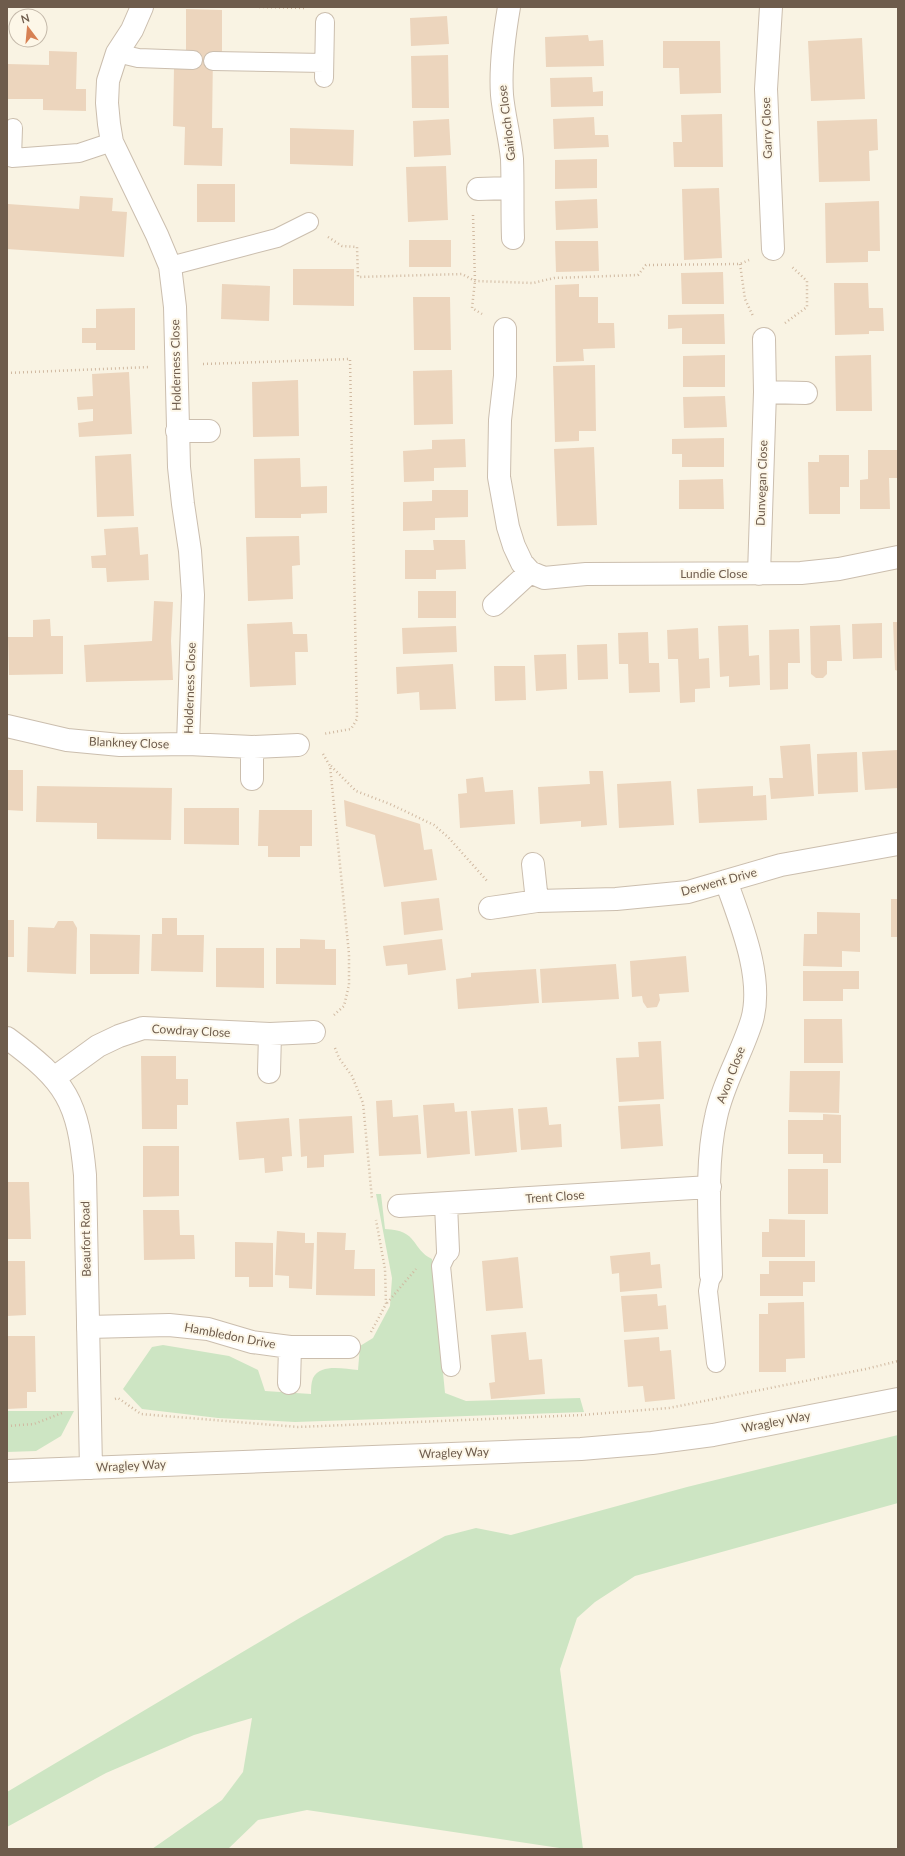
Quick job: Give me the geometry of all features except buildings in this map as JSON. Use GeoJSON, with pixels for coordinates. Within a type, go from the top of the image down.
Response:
{"type":"FeatureCollection","features":[{"type":"Feature","properties":{"kind":"street","name":"Holderness Close"},"geometry":{"type":"LineString","coordinates":[[142,7],[132,30],[117,53],[108,81],[107,103],[112,142],[158,235],[170,266],[175,307],[177,431],[183,504],[190,551],[193,594],[188,744]]}},
{"type":"Feature","properties":{"kind":"street","name":"Gairloch Close"},"geometry":{"type":"LineString","coordinates":[[509,7],[504,32],[501,73],[502,97],[509,130],[512,160],[513,238]]}},
{"type":"Feature","properties":{"kind":"street","name":"Garry Close"},"geometry":{"type":"LineString","coordinates":[[771,7],[766,89],[773,249]]}},
{"type":"Feature","properties":{"kind":"street"},"geometry":{"type":"LineString","coordinates":[[478,189],[512,188]]}},
{"type":"Feature","properties":{"kind":"street"},"geometry":{"type":"LineString","coordinates":[[494,605],[530,572],[522,563],[514,546],[508,527],[499,477],[500,420],[505,376],[505,329]]}},
{"type":"Feature","properties":{"kind":"street","name":"Dunvegan Close"},"geometry":{"type":"LineString","coordinates":[[759,574],[765,392],[764,339]]}},
{"type":"Feature","properties":{"kind":"street"},"geometry":{"type":"LineString","coordinates":[[765,392],[806,393]]}},
{"type":"Feature","properties":{"kind":"street"},"geometry":{"type":"LineString","coordinates":[[177,431],[209,431]]}},
{"type":"Feature","properties":{"kind":"street","name":"Lundie Close"},"geometry":{"type":"LineString","coordinates":[[530,572],[544,578],[586,574],[759,574],[839,570],[898,558]]}},
{"type":"Feature","properties":{"kind":"street","name":"Blankney Close"},"geometry":{"type":"LineString","coordinates":[[7,726],[67,740],[120,745],[188,744],[252,747],[298,745]]}},
{"type":"Feature","properties":{"kind":"street"},"geometry":{"type":"LineString","coordinates":[[252,747],[252,779]]}},
{"type":"Feature","properties":{"kind":"street","name":"Derwent Drive"},"geometry":{"type":"LineString","coordinates":[[490,908],[537,901],[650,896],[688,892],[781,865],[898,844]]}},
{"type":"Feature","properties":{"kind":"street"},"geometry":{"type":"LineString","coordinates":[[533,864],[537,901]]}},
{"type":"Feature","properties":{"kind":"street","name":"Avon Close"},"geometry":{"type":"LineString","coordinates":[[711,1275],[711,1143],[716,1116],[724,1089],[752,1019],[754,1002],[754,981],[750,954],[726,881]]}},
{"type":"Feature","properties":{"kind":"street","name":"Cowdray Close"},"geometry":{"type":"LineString","coordinates":[[54,1078],[98,1046],[119,1036],[143,1028],[270,1034],[323,1027]]}},
{"type":"Feature","properties":{"kind":"street"},"geometry":{"type":"LineString","coordinates":[[269,1072],[270,1034]]}},
{"type":"Feature","properties":{"kind":"street","name":"Beaufort Road"},"geometry":{"type":"LineString","coordinates":[[7,1038],[40,1063],[68,1096],[77,1120],[82,1144],[85,1175],[91,1468]]}},
{"type":"Feature","properties":{"kind":"street","name":"Trent Close"},"geometry":{"type":"LineString","coordinates":[[399,1206],[710,1187]]}},
{"type":"Feature","properties":{"kind":"street"},"geometry":{"type":"LineString","coordinates":[[446,1204],[448,1251]]}},
{"type":"Feature","properties":{"kind":"street","name":"Hambledon Drive"},"geometry":{"type":"LineString","coordinates":[[88,1327],[169,1325],[208,1329],[252,1342],[290,1347],[349,1347]]}},
{"type":"Feature","properties":{"kind":"street"},"geometry":{"type":"LineString","coordinates":[[289,1383],[290,1347]]}},
{"type":"Feature","properties":{"kind":"street","name":"Wragley Way"},"geometry":{"type":"LineString","coordinates":[[7,1471],[581,1448],[652,1443],[713,1435],[898,1399]]}},
{"type":"Feature","properties":{"kind":"lane"},"geometry":{"type":"LineString","coordinates":[[213,60],[324,71],[325,22]]}},
{"type":"Feature","properties":{"kind":"lane"},"geometry":{"type":"LineString","coordinates":[[117,53],[138,58],[193,60]]}},
{"type":"Feature","properties":{"kind":"lane"},"geometry":{"type":"LineString","coordinates":[[13,128],[12,158],[79,153],[112,142]]}},
{"type":"Feature","properties":{"kind":"lane"},"geometry":{"type":"LineString","coordinates":[[170,266],[277,238],[309,222]]}},
{"type":"Feature","properties":{"kind":"lane"},"geometry":{"type":"LineString","coordinates":[[448,1251],[441,1266],[451,1367]]}},
{"type":"Feature","properties":{"kind":"lane"},"geometry":{"type":"LineString","coordinates":[[711,1275],[708,1291],[716,1363]]}},
{"type":"Feature","properties":{"kind":"path"},"geometry":{"type":"LineString","coordinates":[[259,7],[306,8]]}},
{"type":"Feature","properties":{"kind":"path"},"geometry":{"type":"LineString","coordinates":[[478,189],[472,219],[475,281],[472,308],[505,329]]}},
{"type":"Feature","properties":{"kind":"path"},"geometry":{"type":"LineString","coordinates":[[309,222],[319,232],[342,246],[357,247],[358,277],[462,274],[475,281],[533,284],[554,278],[638,275],[646,265],[740,264],[773,249],[807,280],[807,306],[764,339],[745,299],[740,264]]}},
{"type":"Feature","properties":{"kind":"path"},"geometry":{"type":"LineString","coordinates":[[7,373],[350,359],[357,719],[351,729],[320,735]]}},
{"type":"Feature","properties":{"kind":"path"},"geometry":{"type":"LineString","coordinates":[[320,750],[330,766],[356,791],[390,804],[434,825],[448,838],[491,885],[490,908]]}},
{"type":"Feature","properties":{"kind":"path"},"geometry":{"type":"LineString","coordinates":[[323,1027],[344,1006],[349,985],[349,954],[330,766]]}},
{"type":"Feature","properties":{"kind":"path"},"geometry":{"type":"LineString","coordinates":[[334,1045],[339,1058],[352,1076],[363,1103],[370,1190],[373,1206]]}},
{"type":"Feature","properties":{"kind":"path"},"geometry":{"type":"LineString","coordinates":[[349,1347],[371,1333],[386,1304],[385,1269],[375,1214]]}},
{"type":"Feature","properties":{"kind":"path"},"geometry":{"type":"LineString","coordinates":[[7,1426],[34,1424],[90,1404],[118,1398],[141,1414],[298,1427],[582,1415],[668,1408],[898,1362]]}},
{"type":"Feature","properties":{"kind":"green space"},"geometry":{"type":"Polygon","coordinates":[[[376,1194],[381,1194],[385,1229],[396,1230],[409,1236],[425,1255],[432,1259],[445,1393],[466,1401],[580,1398],[584,1412],[295,1422],[218,1418],[142,1409],[123,1389],[152,1347],[163,1345],[229,1356],[258,1370],[265,1391],[311,1394],[311,1384],[313,1378],[321,1370],[340,1368],[358,1370],[360,1346],[373,1338],[390,1306],[392,1278],[376,1194]]]}},
{"type":"Feature","properties":{"kind":"green space"},"geometry":{"type":"Polygon","coordinates":[[[7,1411],[74,1411],[61,1436],[36,1451],[7,1452],[7,1411]]]}},
{"type":"Feature","properties":{"kind":"green space"},"geometry":{"type":"Polygon","coordinates":[[[898,1435],[898,1503],[635,1576],[595,1602],[577,1618],[560,1669],[583,1849],[566,1849],[307,1810],[258,1820],[228,1849],[152,1849],[222,1800],[243,1772],[252,1718],[194,1735],[106,1773],[7,1827],[7,1792],[298,1619],[445,1536],[476,1528],[511,1535],[687,1487],[898,1435]]]}}]}
